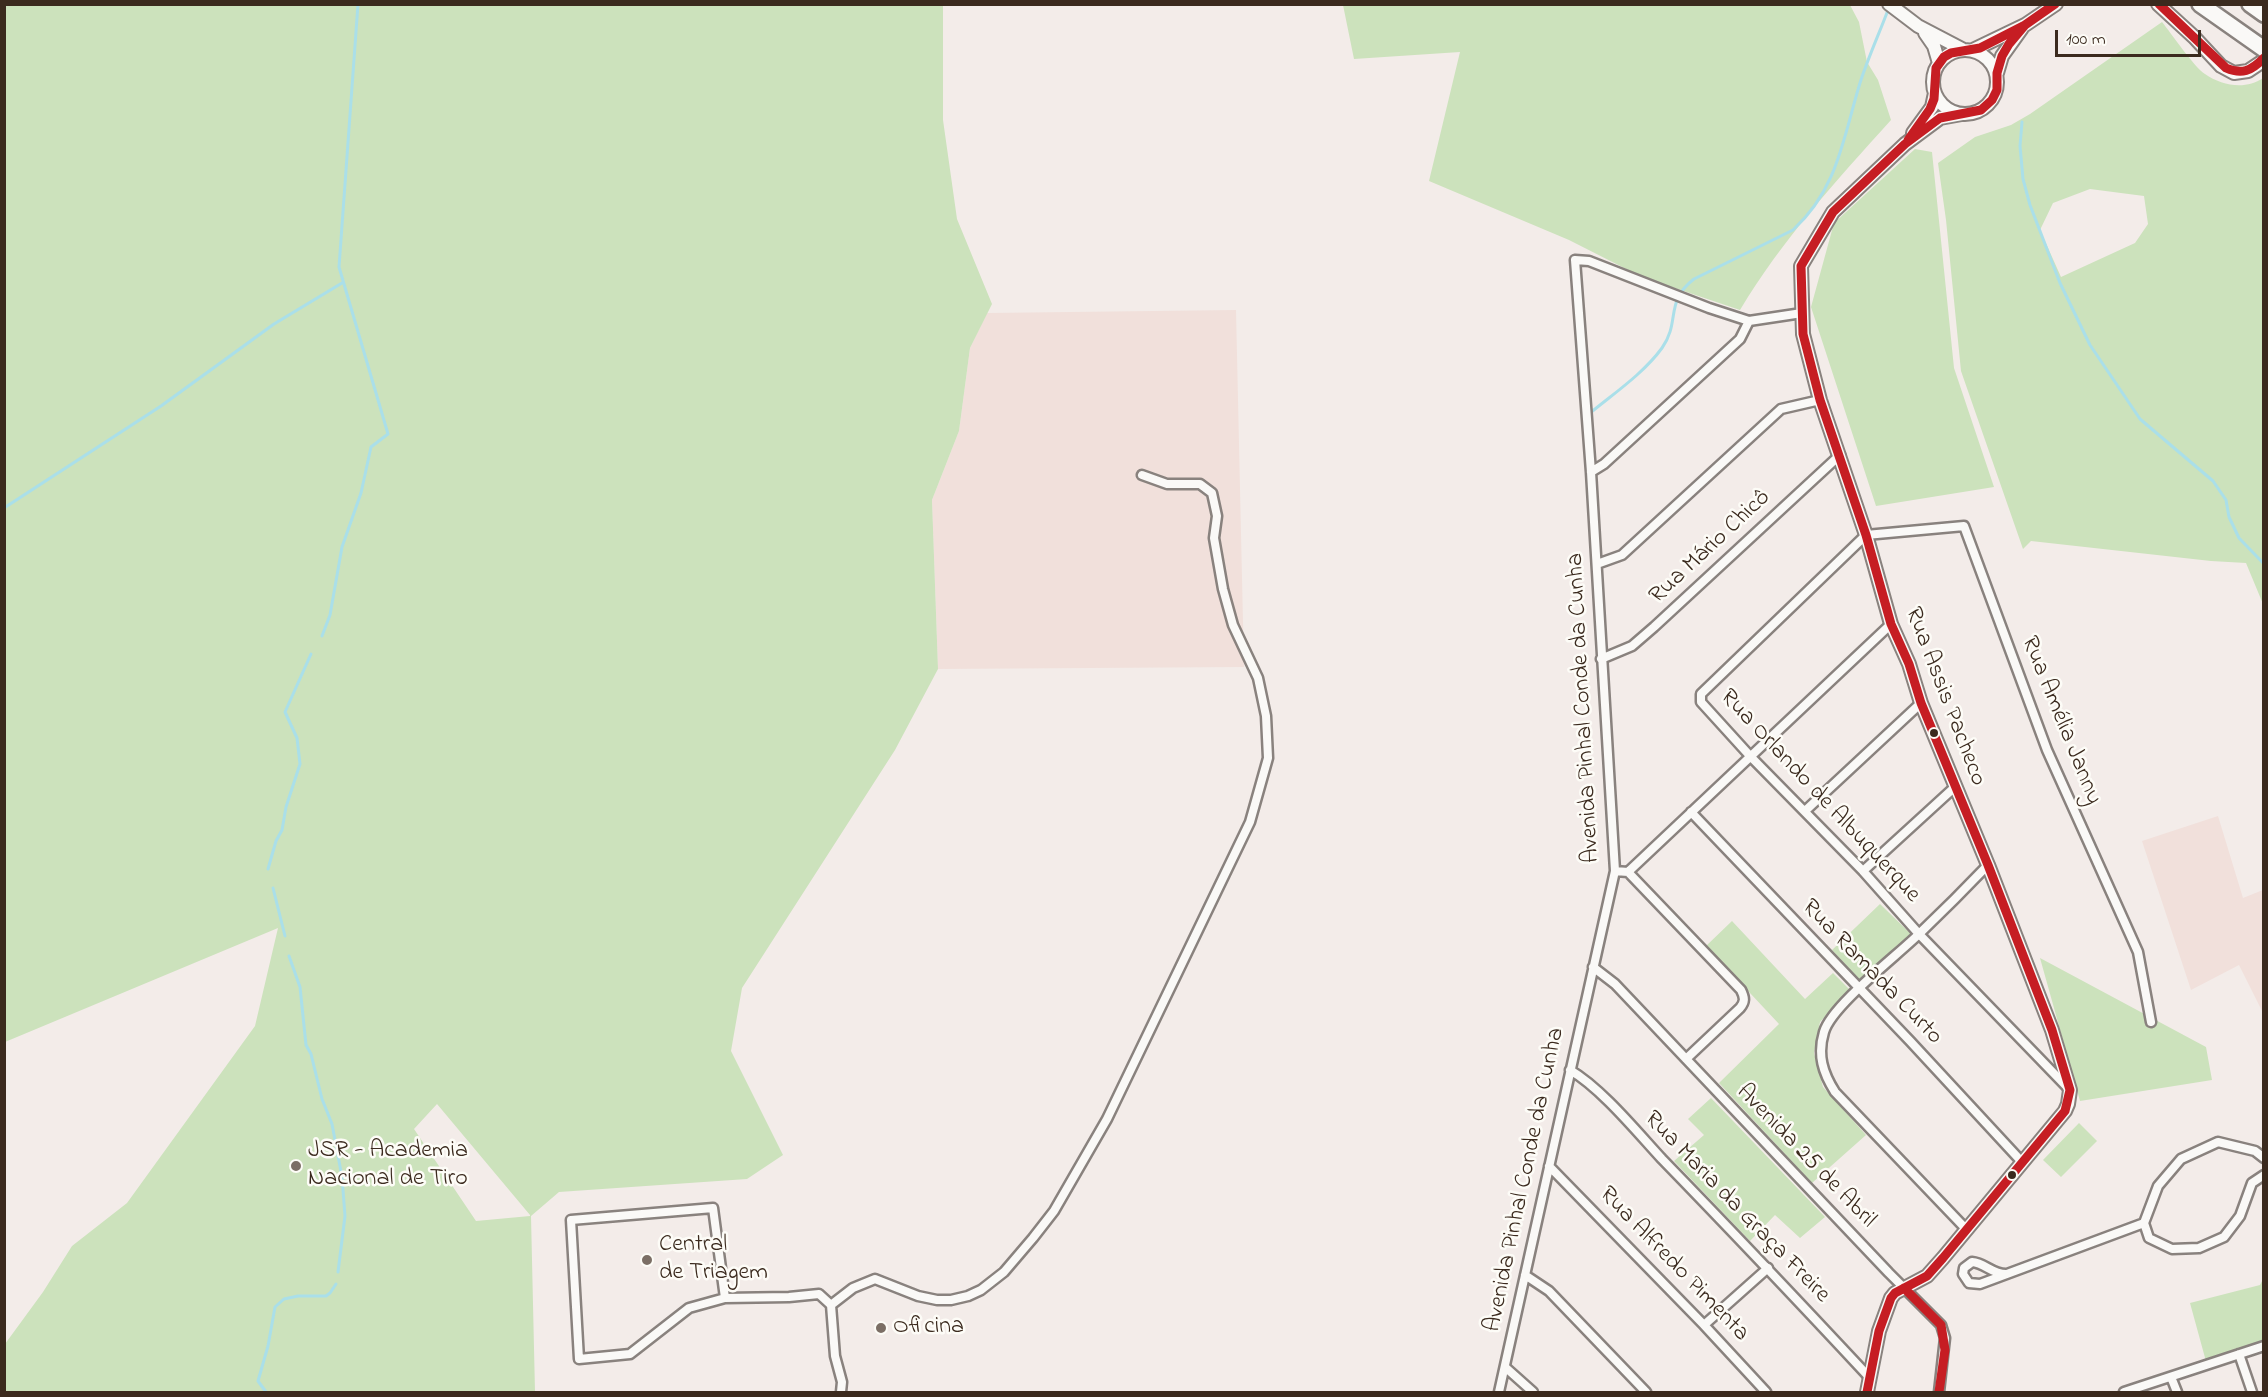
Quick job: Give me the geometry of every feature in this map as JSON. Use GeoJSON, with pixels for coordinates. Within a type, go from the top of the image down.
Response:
{"type":"FeatureCollection","features":[{"type":"Feature","properties":{"kind":"highway"},"geometry":{"type":"LineString","coordinates":[[2200,4],[2262,56]]}},
{"type":"Feature","properties":{"kind":"highway"},"geometry":{"type":"LineString","coordinates":[[2250,4],[2264,14]]}},
{"type":"Feature","properties":{"kind":"street"},"geometry":{"type":"LineString","coordinates":[[1889,4],[1918,26],[1985,56],[1997,73]]}},
{"type":"Feature","properties":{"kind":"street"},"geometry":{"type":"LineString","coordinates":[[1962,114],[1951,111],[1941,104],[1935,93],[1933,81],[1935,69],[1943,58],[1953,52],[1968,50],[2025,25],[2056,4]]}},
{"type":"Feature","properties":{"kind":"street"},"geometry":{"type":"LineString","coordinates":[[2158,4],[2221,66],[2234,73],[2248,71],[2262,56]]}},
{"type":"Feature","properties":{"kind":"street"},"geometry":{"type":"LineString","coordinates":[[1905,144],[1940,118],[1980,110],[1992,100],[1997,90],[1997,73],[2002,56],[2025,25]]}},
{"type":"Feature","properties":{"kind":"street"},"geometry":{"type":"LineString","coordinates":[[1918,26],[1934,46],[1939,63]]}},
{"type":"Feature","properties":{"kind":"street"},"geometry":{"type":"LineString","coordinates":[[1905,144],[1932,107],[1935,93]]}},
{"type":"Feature","properties":{"kind":"street","name":"Rua Assis Pacheco"},"geometry":{"type":"LineString","coordinates":[[1905,144],[1833,212],[1801,266],[1803,334],[1820,400],[1866,535],[1892,624],[1909,664],[1921,703],[1988,865],[2052,1030],[2070,1090]]}},
{"type":"Feature","properties":{"kind":"street","name":"Avenida Pinhal Conde da Cunha"},"geometry":{"type":"LineString","coordinates":[[1499,1392],[1615,871],[1591,472],[1575,260],[1589,261],[1709,308],[1749,321]]}},
{"type":"Feature","properties":{"kind":"street"},"geometry":{"type":"LineString","coordinates":[[1591,472],[1604,464],[1740,339],[1749,321],[1802,313]]}},
{"type":"Feature","properties":{"kind":"street"},"geometry":{"type":"LineString","coordinates":[[1597,564],[1622,555],[1781,410],[1820,400]]}},
{"type":"Feature","properties":{"kind":"street","name":"Rua Mário Chicô"},"geometry":{"type":"LineString","coordinates":[[1602,659],[1632,646],[1840,455]]}},
{"type":"Feature","properties":{"kind":"street"},"geometry":{"type":"LineString","coordinates":[[831,1305],[853,1288],[875,1279],[918,1296],[951,1300],[981,1290],[1004,1272],[1054,1211],[1107,1119],[1251,822],[1268,758],[1266,716],[1258,678],[1233,626],[1222,589],[1214,538],[1217,516],[1212,493],[1200,483],[1167,484],[1142,475]]}},
{"type":"Feature","properties":{"kind":"street","name":"Rua Amélia Janny"},"geometry":{"type":"LineString","coordinates":[[1866,535],[1964,526],[2047,750],[2138,952],[2151,1022]]}},
{"type":"Feature","properties":{"kind":"street","name":"Rua Orlando de Albuquerque"},"geometry":{"type":"LineString","coordinates":[[1866,535],[1701,694],[1701,702],[1751,757],[1863,871],[1919,934],[2070,1090]]}},
{"type":"Feature","properties":{"kind":"street"},"geometry":{"type":"LineString","coordinates":[[1628,872],[1892,624]]}},
{"type":"Feature","properties":{"kind":"street"},"geometry":{"type":"LineString","coordinates":[[1805,811],[1921,703]]}},
{"type":"Feature","properties":{"kind":"street"},"geometry":{"type":"LineString","coordinates":[[1863,871],[1956,786]]}},
{"type":"Feature","properties":{"kind":"street","name":"Rua Ramada Curto"},"geometry":{"type":"LineString","coordinates":[[1691,812],[2022,1162]]}},
{"type":"Feature","properties":{"kind":"street"},"geometry":{"type":"LineString","coordinates":[[1967,1230],[1836,1092],[1824,1074],[1821,1050],[1824,1030],[1836,1012],[1988,865]]}},
{"type":"Feature","properties":{"kind":"street"},"geometry":{"type":"LineString","coordinates":[[1615,871],[1628,872],[1741,990],[1744,997],[1744,1003],[1740,1008],[1686,1059]]}},
{"type":"Feature","properties":{"kind":"street","name":"Avenida 25 de Abril"},"geometry":{"type":"LineString","coordinates":[[1593,967],[1615,984],[1941,1325],[1944,1332],[1944,1360],[1939,1392]]}},
{"type":"Feature","properties":{"kind":"street","name":"Rua Maria da Graça Freire"},"geometry":{"type":"LineString","coordinates":[[1570,1070],[1588,1082],[1768,1268],[1870,1378]]}},
{"type":"Feature","properties":{"kind":"street"},"geometry":{"type":"LineString","coordinates":[[1867,1392],[1884,1311],[1891,1298],[1927,1276],[1967,1230],[2065,1111],[2070,1090]]}},
{"type":"Feature","properties":{"kind":"street"},"geometry":{"type":"LineString","coordinates":[[2264,1158],[2255,1151],[2218,1142],[2181,1159],[2158,1186],[2144,1223],[2149,1238],[2172,1249],[2199,1248],[2224,1237],[2240,1216],[2252,1183],[2264,1175]]}},
{"type":"Feature","properties":{"kind":"street","name":"Rua Alfredo Pimenta"},"geometry":{"type":"LineString","coordinates":[[1549,1166],[1704,1324],[1766,1392]]}},
{"type":"Feature","properties":{"kind":"street"},"geometry":{"type":"LineString","coordinates":[[725,1298],[713,1208],[571,1220],[579,1359],[630,1354],[689,1308],[725,1298],[819,1294],[831,1305],[835,1356],[842,1382],[841,1392]]}},
{"type":"Feature","properties":{"kind":"street"},"geometry":{"type":"LineString","coordinates":[[2006,1274],[1991,1271],[1981,1264],[1971,1263],[1964,1268],[1963,1274],[1966,1282],[1975,1285],[2006,1274],[2144,1223]]}},
{"type":"Feature","properties":{"kind":"street"},"geometry":{"type":"LineString","coordinates":[[1704,1324],[1768,1268]]}},
{"type":"Feature","properties":{"kind":"street"},"geometry":{"type":"LineString","coordinates":[[1525,1275],[1549,1291],[1646,1392]]}},
{"type":"Feature","properties":{"kind":"street"},"geometry":{"type":"LineString","coordinates":[[2124,1392],[2264,1346]]}},
{"type":"Feature","properties":{"kind":"street"},"geometry":{"type":"LineString","coordinates":[[2239,1354],[2252,1392]]}},
{"type":"Feature","properties":{"kind":"street"},"geometry":{"type":"LineString","coordinates":[[1505,1367],[1533,1392]]}},
{"type":"Feature","properties":{"kind":"street"},"geometry":{"type":"LineString","coordinates":[[2171,1377],[2177,1392]]}},
{"type":"Feature","properties":{"kind":"shaded area"},"geometry":{"type":"Polygon","coordinates":[[[1236,310],[1244,667],[938,669],[932,500],[959,431],[970,348],[987,313],[1236,310]]]}},
{"type":"Feature","properties":{"kind":"shaded area"},"geometry":{"type":"Polygon","coordinates":[[[2218,816],[2243,898],[2263,890],[2263,1013],[2239,965],[2191,990],[2142,841],[2218,816]]]}},
{"type":"Feature","properties":{"kind":"green space"},"geometry":{"type":"Polygon","coordinates":[[[4,5],[943,5],[943,120],[957,219],[992,304],[970,348],[959,431],[932,500],[938,669],[895,750],[742,988],[731,1051],[783,1155],[747,1179],[559,1192],[531,1216],[535,1392],[5,1392],[5,1344],[43,1292],[72,1246],[127,1203],[255,1026],[278,928],[5,1042],[4,5]],[[437,1104],[414,1129],[476,1221],[530,1215],[437,1104]]]}},
{"type":"Feature","properties":{"kind":"green space"},"geometry":{"type":"Polygon","coordinates":[[[1343,5],[1850,5],[1859,22],[1867,62],[1878,80],[1891,120],[1830,188],[1792,235],[1740,310],[1642,277],[1569,240],[1429,181],[1460,52],[1354,59],[1343,5]]]}},
{"type":"Feature","properties":{"kind":"green space"},"geometry":{"type":"Polygon","coordinates":[[[2162,22],[2195,65],[2212,78],[2226,84],[2242,85],[2263,78],[2263,604],[2246,563],[2031,541],[2023,549],[1961,371],[1938,163],[1975,137],[2011,125],[2162,22]],[[2090,189],[2053,203],[2040,230],[2061,277],[2135,243],[2148,224],[2144,196],[2090,189]]]}},
{"type":"Feature","properties":{"kind":"green space"},"geometry":{"type":"Polygon","coordinates":[[[1915,149],[1932,152],[1954,368],[1994,487],[1876,506],[1811,307],[1834,223],[1915,149]]]}},
{"type":"Feature","properties":{"kind":"green space"},"geometry":{"type":"Polygon","coordinates":[[[1880,904],[1911,934],[1861,982],[1832,950],[1880,904]]]}},
{"type":"Feature","properties":{"kind":"green space"},"geometry":{"type":"Polygon","coordinates":[[[1732,921],[1805,999],[1833,973],[1850,990],[1820,1022],[1814,1053],[1823,1087],[1866,1135],[1812,1183],[1719,1083],[1779,1024],[1706,946],[1732,921]]]}},
{"type":"Feature","properties":{"kind":"green space"},"geometry":{"type":"Polygon","coordinates":[[[2040,958],[2206,1047],[2212,1080],[2080,1101],[2040,958]]]}},
{"type":"Feature","properties":{"kind":"green space"},"geometry":{"type":"Polygon","coordinates":[[[1711,1098],[1825,1217],[1800,1238],[1775,1215],[1750,1241],[1674,1161],[1704,1135],[1688,1119],[1711,1098]]]}},
{"type":"Feature","properties":{"kind":"green space"},"geometry":{"type":"Polygon","coordinates":[[[2079,1123],[2097,1141],[2061,1177],[2043,1160],[2079,1123]]]}},
{"type":"Feature","properties":{"kind":"green space"},"geometry":{"type":"Polygon","coordinates":[[[2263,1279],[2263,1346],[2207,1365],[2190,1303],[2260,1285],[2263,1279]]]}},
{"type":"Feature","properties":{"kind":"waterway"},"geometry":{"type":"LineString","coordinates":[[322,636],[330,615],[342,547],[361,493],[371,447],[388,434],[339,267],[358,4]]}},
{"type":"Feature","properties":{"kind":"waterway"},"geometry":{"type":"LineString","coordinates":[[1589,414],[1637,375],[1662,348],[1671,329],[1679,296],[1685,287],[1694,279],[1793,230],[1808,214],[1820,197],[1837,162],[1863,74],[1888,10]]}},
{"type":"Feature","properties":{"kind":"waterway"},"geometry":{"type":"LineString","coordinates":[[2022,122],[2020,146],[2023,179],[2030,205],[2060,283],[2090,345],[2140,419],[2213,481],[2226,500],[2229,517],[2239,538],[2264,564]]}},
{"type":"Feature","properties":{"kind":"waterway"},"geometry":{"type":"LineString","coordinates":[[4,508],[161,406],[274,324],[342,283]]}},
{"type":"Feature","properties":{"kind":"waterway"},"geometry":{"type":"LineString","coordinates":[[268,869],[276,841],[282,830],[286,807],[300,764],[297,738],[285,712],[311,654]]}},
{"type":"Feature","properties":{"kind":"waterway"},"geometry":{"type":"LineString","coordinates":[[273,888],[285,936]]}},
{"type":"Feature","properties":{"kind":"waterway"},"geometry":{"type":"LineString","coordinates":[[289,956],[300,987],[306,1045],[311,1054],[322,1099],[332,1124],[342,1177],[345,1216],[338,1272]]}},
{"type":"Feature","properties":{"kind":"waterway"},"geometry":{"type":"LineString","coordinates":[[266,1392],[258,1381],[268,1346],[275,1307],[284,1299],[298,1296],[326,1296],[336,1284]]}},
{"type":"Feature","properties":{"kind":"transit line"},"geometry":{"type":"LineString","coordinates":[[1867,1392],[1879,1331],[1891,1298],[1895,1293],[1927,1276],[1943,1258],[2065,1111],[2070,1090],[2052,1030],[1988,865],[1921,703],[1909,664],[1891,624],[1866,535],[1820,400],[1803,334],[1801,266],[1833,212],[1905,144],[1940,118],[1981,110],[1992,100],[1997,90],[1997,73],[2002,56],[2009,44],[2025,25],[2055,4]]}},
{"type":"Feature","properties":{"kind":"transit line"},"geometry":{"type":"LineString","coordinates":[[2159,4],[2226,68],[2246,71],[2264,58]]}},
{"type":"Feature","properties":{"kind":"transit line"},"geometry":{"type":"LineString","coordinates":[[1908,140],[1930,109],[1934,99],[1936,68],[1944,57],[1951,53],[1980,48],[2025,25]]}},
{"type":"Feature","properties":{"kind":"transit line"},"geometry":{"type":"LineString","coordinates":[[1904,1288],[1941,1325],[1945,1350],[1939,1392]]}},
{"type":"Feature","properties":{"kind":"place","name":"JSR - Academia Nacional de Tiro"},"geometry":{"type":"Point","coordinates":[296,1166]}},
{"type":"Feature","properties":{"kind":"place","name":"Central de Triagem"},"geometry":{"type":"Point","coordinates":[647,1260]}},
{"type":"Feature","properties":{"kind":"place","name":"Oficina"},"geometry":{"type":"Point","coordinates":[881,1328]}}]}
